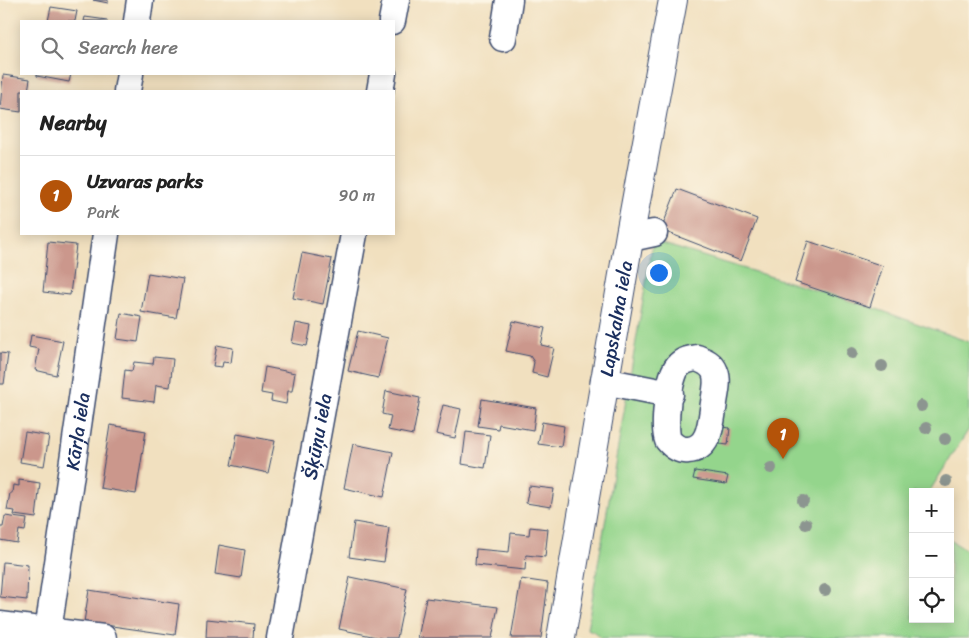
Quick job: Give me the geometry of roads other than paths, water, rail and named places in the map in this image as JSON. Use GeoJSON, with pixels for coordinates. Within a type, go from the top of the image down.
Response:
{"type":"FeatureCollection","features":[{"type":"Feature","properties":{"kind":"main road","name":"Lapskalna iela"},"geometry":{"type":"LineString","coordinates":[[562,638],[604,380],[642,234],[673,0]]}},
{"type":"Feature","properties":{"kind":"street"},"geometry":{"type":"LineString","coordinates":[[137,20],[140,0]]}},
{"type":"Feature","properties":{"kind":"street"},"geometry":{"type":"LineString","coordinates":[[392,20],[396,0]]}},
{"type":"Feature","properties":{"kind":"street"},"geometry":{"type":"LineString","coordinates":[[503,38],[509,0]]}},
{"type":"Feature","properties":{"kind":"street"},"geometry":{"type":"LineString","coordinates":[[127,90],[130,75]]}},
{"type":"Feature","properties":{"kind":"street"},"geometry":{"type":"LineString","coordinates":[[380,90],[383,75]]}},
{"type":"Feature","properties":{"kind":"street","name":"Kārļa iela"},"geometry":{"type":"LineString","coordinates":[[48,634],[106,235]]}},
{"type":"Feature","properties":{"kind":"street","name":"Šķūņu iela"},"geometry":{"type":"LineString","coordinates":[[280,638],[354,235]]}},
{"type":"Feature","properties":{"kind":"street"},"geometry":{"type":"LineString","coordinates":[[604,380],[670,394]]}},
{"type":"Feature","properties":{"kind":"street"},"geometry":{"type":"LineString","coordinates":[[0,625],[48,634],[103,638]]}},
{"type":"Feature","properties":{"kind":"place","name":"Uzvaras parks"},"geometry":{"type":"Point","coordinates":[783,459]}}]}
